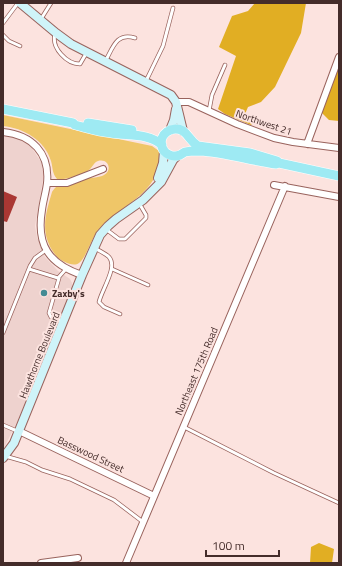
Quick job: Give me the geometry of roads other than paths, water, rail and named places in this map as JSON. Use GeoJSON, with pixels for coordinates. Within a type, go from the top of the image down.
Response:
{"type":"FeatureCollection","features":[{"type":"Feature","properties":{"kind":"main road"},"geometry":{"type":"LineString","coordinates":[[3,109],[73,123],[75,125],[103,132],[150,138],[169,154],[208,152],[258,162],[279,163]]}},
{"type":"Feature","properties":{"kind":"main road"},"geometry":{"type":"LineString","coordinates":[[73,123],[76,122],[111,126],[146,133],[167,132],[176,129],[186,134],[198,146],[250,153],[277,161],[279,163],[339,176]]}},
{"type":"Feature","properties":{"kind":"main road"},"geometry":{"type":"LineString","coordinates":[[163,148],[162,139],[167,132]]}},
{"type":"Feature","properties":{"kind":"main road"},"geometry":{"type":"LineString","coordinates":[[181,154],[188,147],[186,134]]}},
{"type":"Feature","properties":{"kind":"street"},"geometry":{"type":"LineString","coordinates":[[21,3],[71,44],[172,95],[186,134]]}},
{"type":"Feature","properties":{"kind":"street"},"geometry":{"type":"LineString","coordinates":[[307,144],[339,57]]}},
{"type":"Feature","properties":{"kind":"street","name":"Northwest 21"},"geometry":{"type":"LineString","coordinates":[[176,104],[189,102],[237,124],[274,138],[339,148]]}},
{"type":"Feature","properties":{"kind":"street"},"geometry":{"type":"LineString","coordinates":[[167,132],[176,104]]}},
{"type":"Feature","properties":{"kind":"street"},"geometry":{"type":"LineString","coordinates":[[3,132],[25,137],[32,141],[38,148],[46,164],[47,183],[40,233],[46,250],[51,258],[66,269],[82,275]]}},
{"type":"Feature","properties":{"kind":"street","name":"Hawthorne Boulevard"},"geometry":{"type":"LineString","coordinates":[[154,188],[162,169],[163,148]]}},
{"type":"Feature","properties":{"kind":"street","name":"Hawthorne Boulevard"},"geometry":{"type":"LineString","coordinates":[[4,457],[14,443],[93,248],[105,229],[116,219],[139,203],[161,182],[173,160],[181,154]]}},
{"type":"Feature","properties":{"kind":"street"},"geometry":{"type":"LineString","coordinates":[[47,183],[67,183],[103,169]]}},
{"type":"Feature","properties":{"kind":"street"},"geometry":{"type":"LineString","coordinates":[[274,185],[339,197]]}},
{"type":"Feature","properties":{"kind":"street","name":"Northeast 175th Road"},"geometry":{"type":"LineString","coordinates":[[126,563],[285,186]]}},
{"type":"Feature","properties":{"kind":"street","name":"Basswood Street"},"geometry":{"type":"LineString","coordinates":[[19,431],[154,496]]}},
{"type":"Feature","properties":{"kind":"street"},"geometry":{"type":"LineString","coordinates":[[41,563],[78,558]]}},
{"type":"Feature","properties":{"kind":"lane"},"geometry":{"type":"LineString","coordinates":[[3,22],[21,3]]}},
{"type":"Feature","properties":{"kind":"lane"},"geometry":{"type":"LineString","coordinates":[[40,20],[51,3]]}},
{"type":"Feature","properties":{"kind":"lane"},"geometry":{"type":"LineString","coordinates":[[146,81],[163,46],[173,8]]}},
{"type":"Feature","properties":{"kind":"lane"},"geometry":{"type":"LineString","coordinates":[[56,33],[54,40],[56,48],[68,60],[76,64],[80,64],[87,52]]}},
{"type":"Feature","properties":{"kind":"lane"},"geometry":{"type":"LineString","coordinates":[[3,35],[9,41],[20,46]]}},
{"type":"Feature","properties":{"kind":"lane"},"geometry":{"type":"LineString","coordinates":[[106,61],[112,48],[119,39],[126,36],[135,38]]}},
{"type":"Feature","properties":{"kind":"lane"},"geometry":{"type":"LineString","coordinates":[[209,111],[212,95],[225,65]]}},
{"type":"Feature","properties":{"kind":"lane"},"geometry":{"type":"LineString","coordinates":[[105,229],[119,239],[124,239],[146,218],[146,215],[139,203]]}},
{"type":"Feature","properties":{"kind":"lane"},"geometry":{"type":"LineString","coordinates":[[93,248],[110,257],[112,263],[112,269],[100,302],[104,307],[120,314]]}},
{"type":"Feature","properties":{"kind":"lane"},"geometry":{"type":"LineString","coordinates":[[3,333],[32,261],[46,250]]}},
{"type":"Feature","properties":{"kind":"lane"},"geometry":{"type":"LineString","coordinates":[[28,269],[53,278],[59,278]]}},
{"type":"Feature","properties":{"kind":"lane"},"geometry":{"type":"LineString","coordinates":[[63,322],[51,316],[48,311],[55,294],[59,278],[66,269]]}},
{"type":"Feature","properties":{"kind":"lane"},"geometry":{"type":"LineString","coordinates":[[112,269],[148,285]]}},
{"type":"Feature","properties":{"kind":"lane"},"geometry":{"type":"LineString","coordinates":[[3,425],[19,431]]}},
{"type":"Feature","properties":{"kind":"lane"},"geometry":{"type":"LineString","coordinates":[[184,427],[274,473],[339,503]]}},
{"type":"Feature","properties":{"kind":"lane"},"geometry":{"type":"LineString","coordinates":[[4,457],[26,462],[42,470],[70,479],[114,500],[143,522]]}},
{"type":"Feature","properties":{"kind":"place","name":"Zaxby's"},"geometry":{"type":"Point","coordinates":[44,293]}}]}
